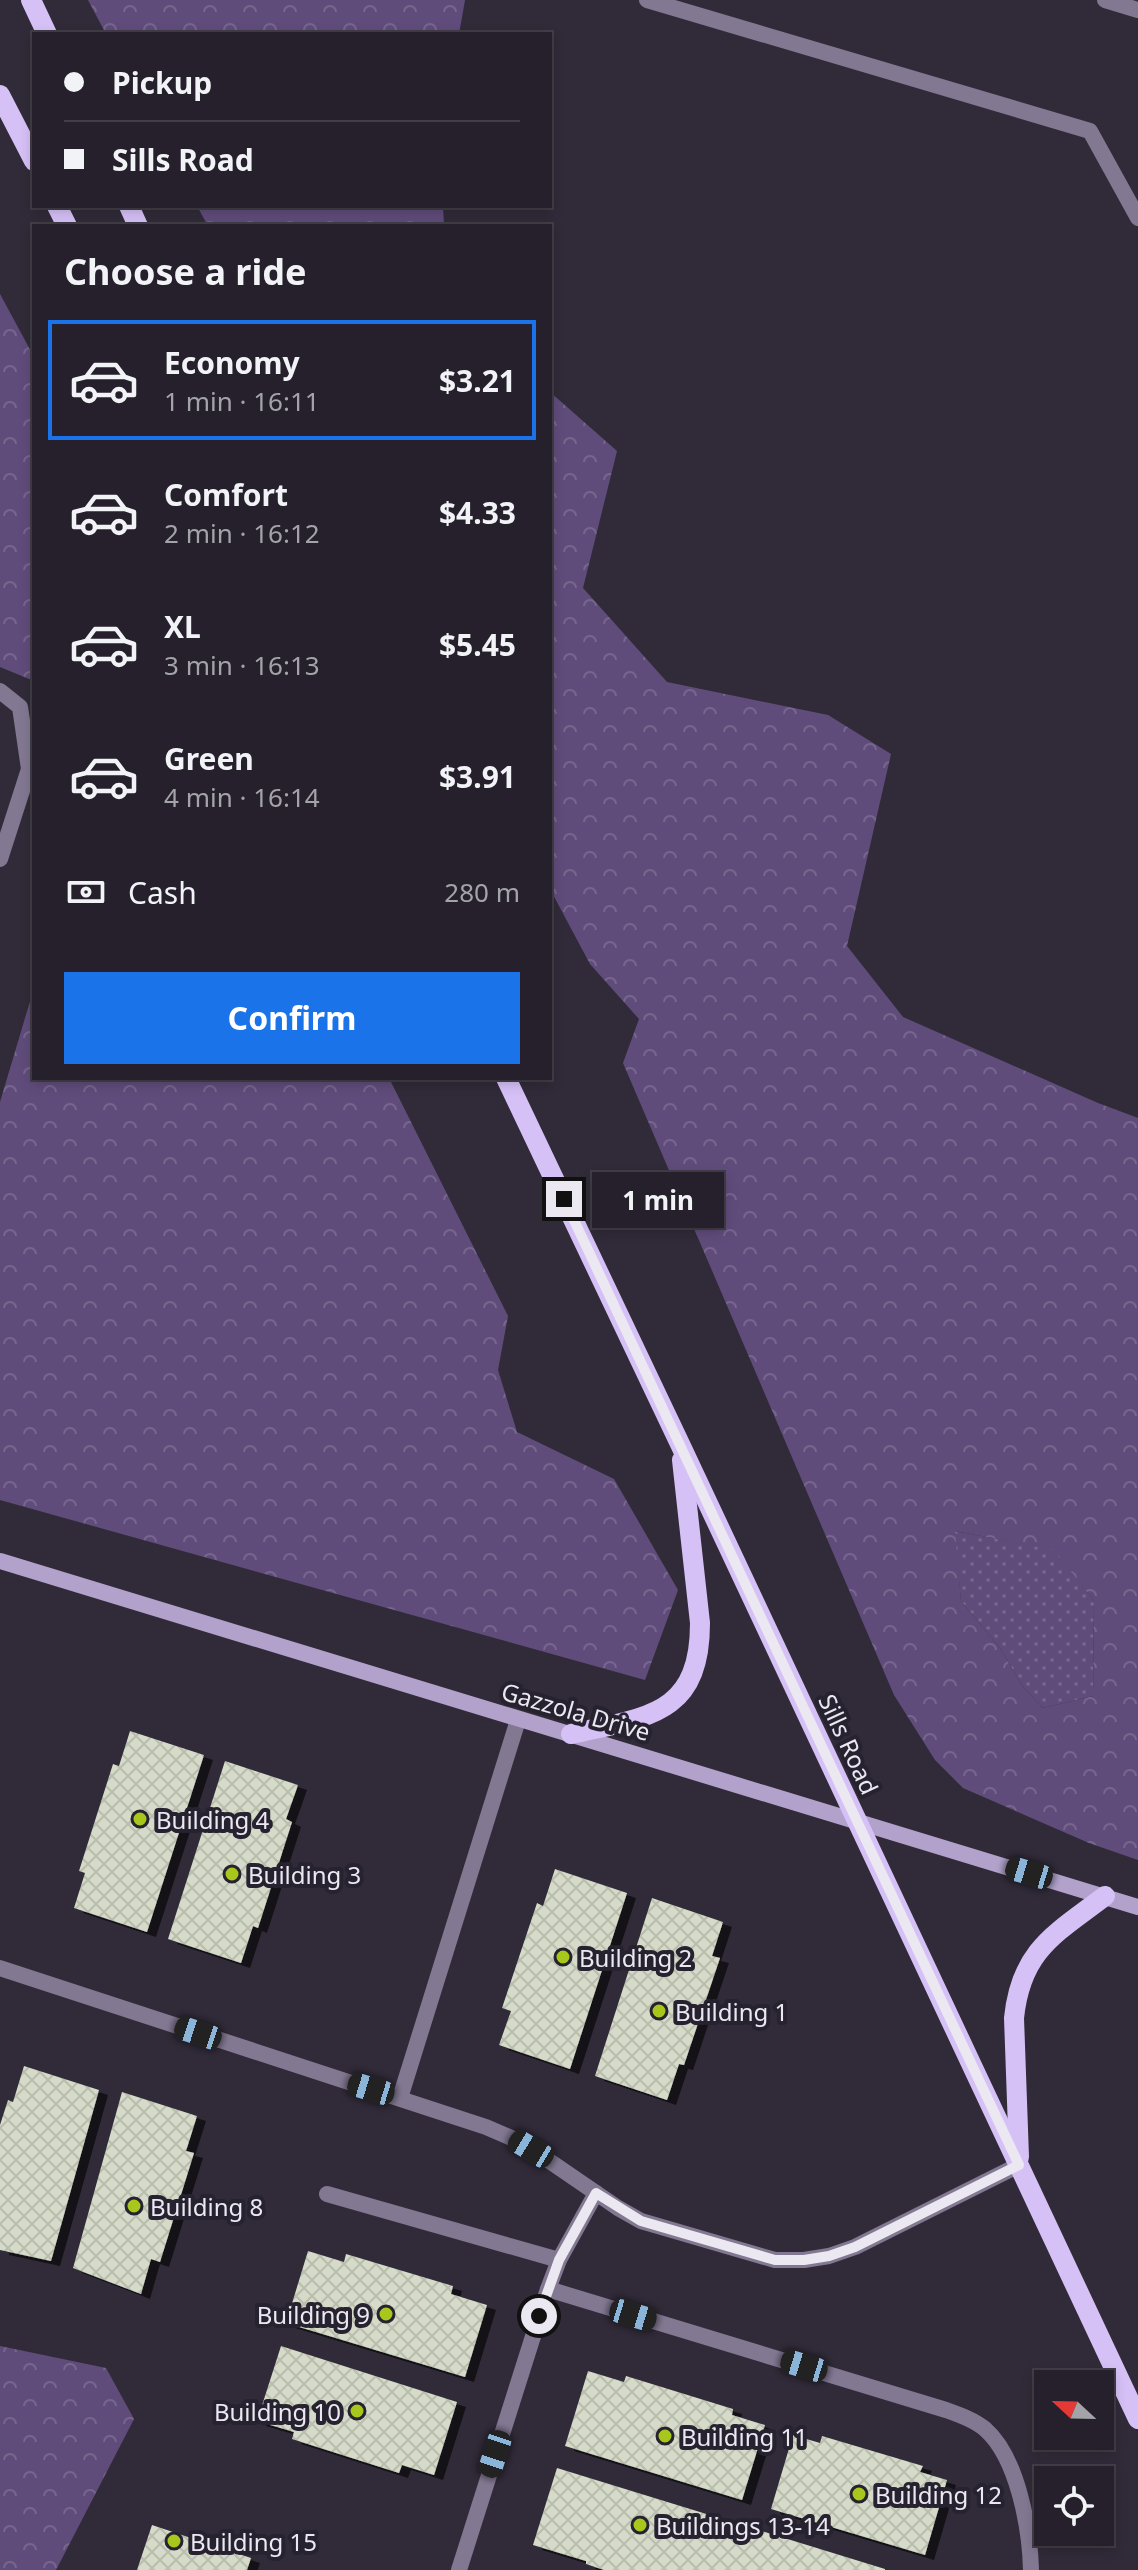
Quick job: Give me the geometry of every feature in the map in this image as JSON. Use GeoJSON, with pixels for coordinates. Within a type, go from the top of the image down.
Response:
{"type":"FeatureCollection","features":[{"type":"Feature","properties":{"kind":"main road"},"geometry":{"type":"LineString","coordinates":[[31,0],[46,32]]}},
{"type":"Feature","properties":{"kind":"main road"},"geometry":{"type":"LineString","coordinates":[[0,95],[32,157]]}},
{"type":"Feature","properties":{"kind":"main road","name":"Sills Road"},"geometry":{"type":"LineString","coordinates":[[509,1082],[1138,2419]]}},
{"type":"Feature","properties":{"kind":"main road"},"geometry":{"type":"LineString","coordinates":[[571,1734],[652,1715],[672,1703],[684,1690],[695,1669],[700,1647],[700,1623],[680,1444]]}},
{"type":"Feature","properties":{"kind":"main road"},"geometry":{"type":"LineString","coordinates":[[1019,2165],[1014,2018],[1022,1976],[1031,1959],[1052,1936],[1105,1896]]}},
{"type":"Feature","properties":{"kind":"street"},"geometry":{"type":"LineString","coordinates":[[647,0],[1090,131],[1138,218]]}},
{"type":"Feature","properties":{"kind":"street"},"geometry":{"type":"LineString","coordinates":[[1105,0],[1138,10]]}},
{"type":"Feature","properties":{"kind":"street"},"geometry":{"type":"LineString","coordinates":[[0,691],[20,707],[29,769],[0,859]]}},
{"type":"Feature","properties":{"kind":"street","name":"Gazzola Drive"},"geometry":{"type":"LineString","coordinates":[[0,1561],[1138,1907]]}},
{"type":"Feature","properties":{"kind":"street"},"geometry":{"type":"LineString","coordinates":[[400,2098],[518,1720]]}},
{"type":"Feature","properties":{"kind":"street"},"geometry":{"type":"LineString","coordinates":[[0,1968],[486,2127],[516,2140],[641,2221],[775,2260],[829,2256],[855,2247],[1019,2165]]}},
{"type":"Feature","properties":{"kind":"street"},"geometry":{"type":"LineString","coordinates":[[459,2570],[548,2289],[559,2260],[596,2193]]}},
{"type":"Feature","properties":{"kind":"street"},"geometry":{"type":"LineString","coordinates":[[327,2194],[559,2260]]}},
{"type":"Feature","properties":{"kind":"street"},"geometry":{"type":"LineString","coordinates":[[548,2289],[970,2419],[986,2430],[1000,2448],[1013,2475],[1023,2509],[1031,2570]]}},
{"type":"Feature","properties":{"kind":"green space"},"geometry":{"type":"Polygon","coordinates":[[[88,0],[465,0],[459,32],[105,32],[88,0]]]}},
{"type":"Feature","properties":{"kind":"green space"},"geometry":{"type":"Polygon","coordinates":[[[198,208],[443,208],[444,224],[207,224],[198,208]]]}},
{"type":"Feature","properties":{"kind":"green space"},"geometry":{"type":"Polygon","coordinates":[[[0,294],[32,353],[32,680],[0,667],[0,294]]]}},
{"type":"Feature","properties":{"kind":"green space"},"geometry":{"type":"Polygon","coordinates":[[[552,394],[617,451],[583,588],[667,682],[828,715],[891,754],[847,946],[903,1017],[1138,1118],[1138,1860],[1089,1843],[963,1788],[935,1760],[894,1695],[623,1063],[639,1019],[590,964],[552,893],[552,394]],[[955,1531],[961,1601],[1000,1648],[1023,1687],[1043,1708],[1093,1696],[1094,1601],[1054,1550],[955,1531]]]}},
{"type":"Feature","properties":{"kind":"green space"},"geometry":{"type":"Polygon","coordinates":[[[32,995],[32,1080],[390,1080],[508,1316],[498,1370],[517,1432],[614,1479],[678,1590],[645,1680],[0,1500],[0,1102],[32,995]]]}},
{"type":"Feature","properties":{"kind":"green space"},"geometry":{"type":"Polygon","coordinates":[[[954,1531],[1054,1549],[1094,1601],[1093,1696],[1043,1708],[1023,1687],[1000,1648],[961,1601],[954,1531]]]}},
{"type":"Feature","properties":{"kind":"green space"},"geometry":{"type":"Polygon","coordinates":[[[0,2346],[106,2368],[134,2419],[56,2570],[0,2570],[0,2346]]]}},
{"type":"Feature","properties":{"kind":"building","name":"Building 4"},"geometry":{"type":"Polygon","coordinates":[[[130,1731],[204,1755],[147,1932],[74,1908],[85,1873],[79,1871],[113,1764],[119,1766],[130,1731]]]}},
{"type":"Feature","properties":{"kind":"building","name":"Building 3"},"geometry":{"type":"Polygon","coordinates":[[[225,1761],[298,1785],[286,1819],[292,1822],[258,1928],[253,1926],[241,1963],[168,1939],[225,1761]]]}},
{"type":"Feature","properties":{"kind":"building","name":"Building 2"},"geometry":{"type":"Polygon","coordinates":[[[555,1869],[627,1893],[570,2069],[499,2045],[511,2011],[502,2008],[537,1903],[543,1906],[555,1869]]]}},
{"type":"Feature","properties":{"kind":"building","name":"Building 1"},"geometry":{"type":"Polygon","coordinates":[[[652,1898],[723,1922],[712,1956],[720,1958],[684,2065],[679,2064],[667,2100],[595,2076],[652,1898]]]}},
{"type":"Feature","properties":{"kind":"building"},"geometry":{"type":"Polygon","coordinates":[[[24,2066],[99,2090],[51,2261],[0,2250],[0,2125],[8,2100],[13,2102],[24,2066]]]}},
{"type":"Feature","properties":{"kind":"building","name":"Building 8"},"geometry":{"type":"Polygon","coordinates":[[[122,2092],[197,2116],[186,2151],[194,2153],[160,2262],[151,2259],[141,2294],[73,2268],[122,2092]]]}},
{"type":"Feature","properties":{"kind":"building","name":"Building 9"},"geometry":{"type":"Polygon","coordinates":[[[308,2251],[344,2262],[346,2254],[453,2286],[451,2294],[487,2305],[465,2377],[286,2323],[308,2251]]]}},
{"type":"Feature","properties":{"kind":"building","name":"Building 10"},"geometry":{"type":"Polygon","coordinates":[[[281,2346],[457,2402],[434,2475],[402,2465],[399,2473],[292,2439],[294,2432],[257,2421],[281,2346]]]}},
{"type":"Feature","properties":{"kind":"building","name":"Building 11"},"geometry":{"type":"Polygon","coordinates":[[[588,2371],[624,2382],[626,2376],[733,2409],[732,2415],[765,2425],[742,2500],[565,2446],[588,2371]]]}},
{"type":"Feature","properties":{"kind":"building","name":"Building 12"},"geometry":{"type":"Polygon","coordinates":[[[793,2435],[820,2443],[822,2436],[923,2466],[920,2472],[947,2480],[925,2555],[771,2509],[793,2435]]]}},
{"type":"Feature","properties":{"kind":"building","name":"Buildings 13-14"},"geometry":{"type":"Polygon","coordinates":[[[557,2468],[885,2570],[604,2570],[586,2564],[586,2561],[533,2545],[557,2468]]]}},
{"type":"Feature","properties":{"kind":"building","name":"Building 15"},"geometry":{"type":"Polygon","coordinates":[[[152,2525],[251,2558],[247,2570],[137,2570],[152,2525]]]}},
{"type":"Feature","properties":{"kind":"place","name":"Building 4"},"geometry":{"type":"Point","coordinates":[140,1819]}},
{"type":"Feature","properties":{"kind":"place","name":"Building 3"},"geometry":{"type":"Point","coordinates":[232,1874]}},
{"type":"Feature","properties":{"kind":"place","name":"Building 2"},"geometry":{"type":"Point","coordinates":[563,1957]}},
{"type":"Feature","properties":{"kind":"place","name":"Building 1"},"geometry":{"type":"Point","coordinates":[659,2011]}},
{"type":"Feature","properties":{"kind":"place","name":"Building 8"},"geometry":{"type":"Point","coordinates":[134,2206]}},
{"type":"Feature","properties":{"kind":"place","name":"Building 9"},"geometry":{"type":"Point","coordinates":[386,2314]}},
{"type":"Feature","properties":{"kind":"place","name":"Building 10"},"geometry":{"type":"Point","coordinates":[357,2411]}},
{"type":"Feature","properties":{"kind":"place","name":"Building 11"},"geometry":{"type":"Point","coordinates":[665,2436]}},
{"type":"Feature","properties":{"kind":"place","name":"Building 12"},"geometry":{"type":"Point","coordinates":[859,2494]}},
{"type":"Feature","properties":{"kind":"place","name":"Buildings 13-14"},"geometry":{"type":"Point","coordinates":[640,2525]}},
{"type":"Feature","properties":{"kind":"place","name":"Building 15"},"geometry":{"type":"Point","coordinates":[174,2541]}},
{"type":"Feature","properties":{"kind":"route"},"geometry":{"type":"LineString","coordinates":[[539,2316],[559,2260],[596,2193],[641,2221],[745,2253],[775,2260],[804,2260],[855,2247],[1019,2165],[564,1199]]}}]}
